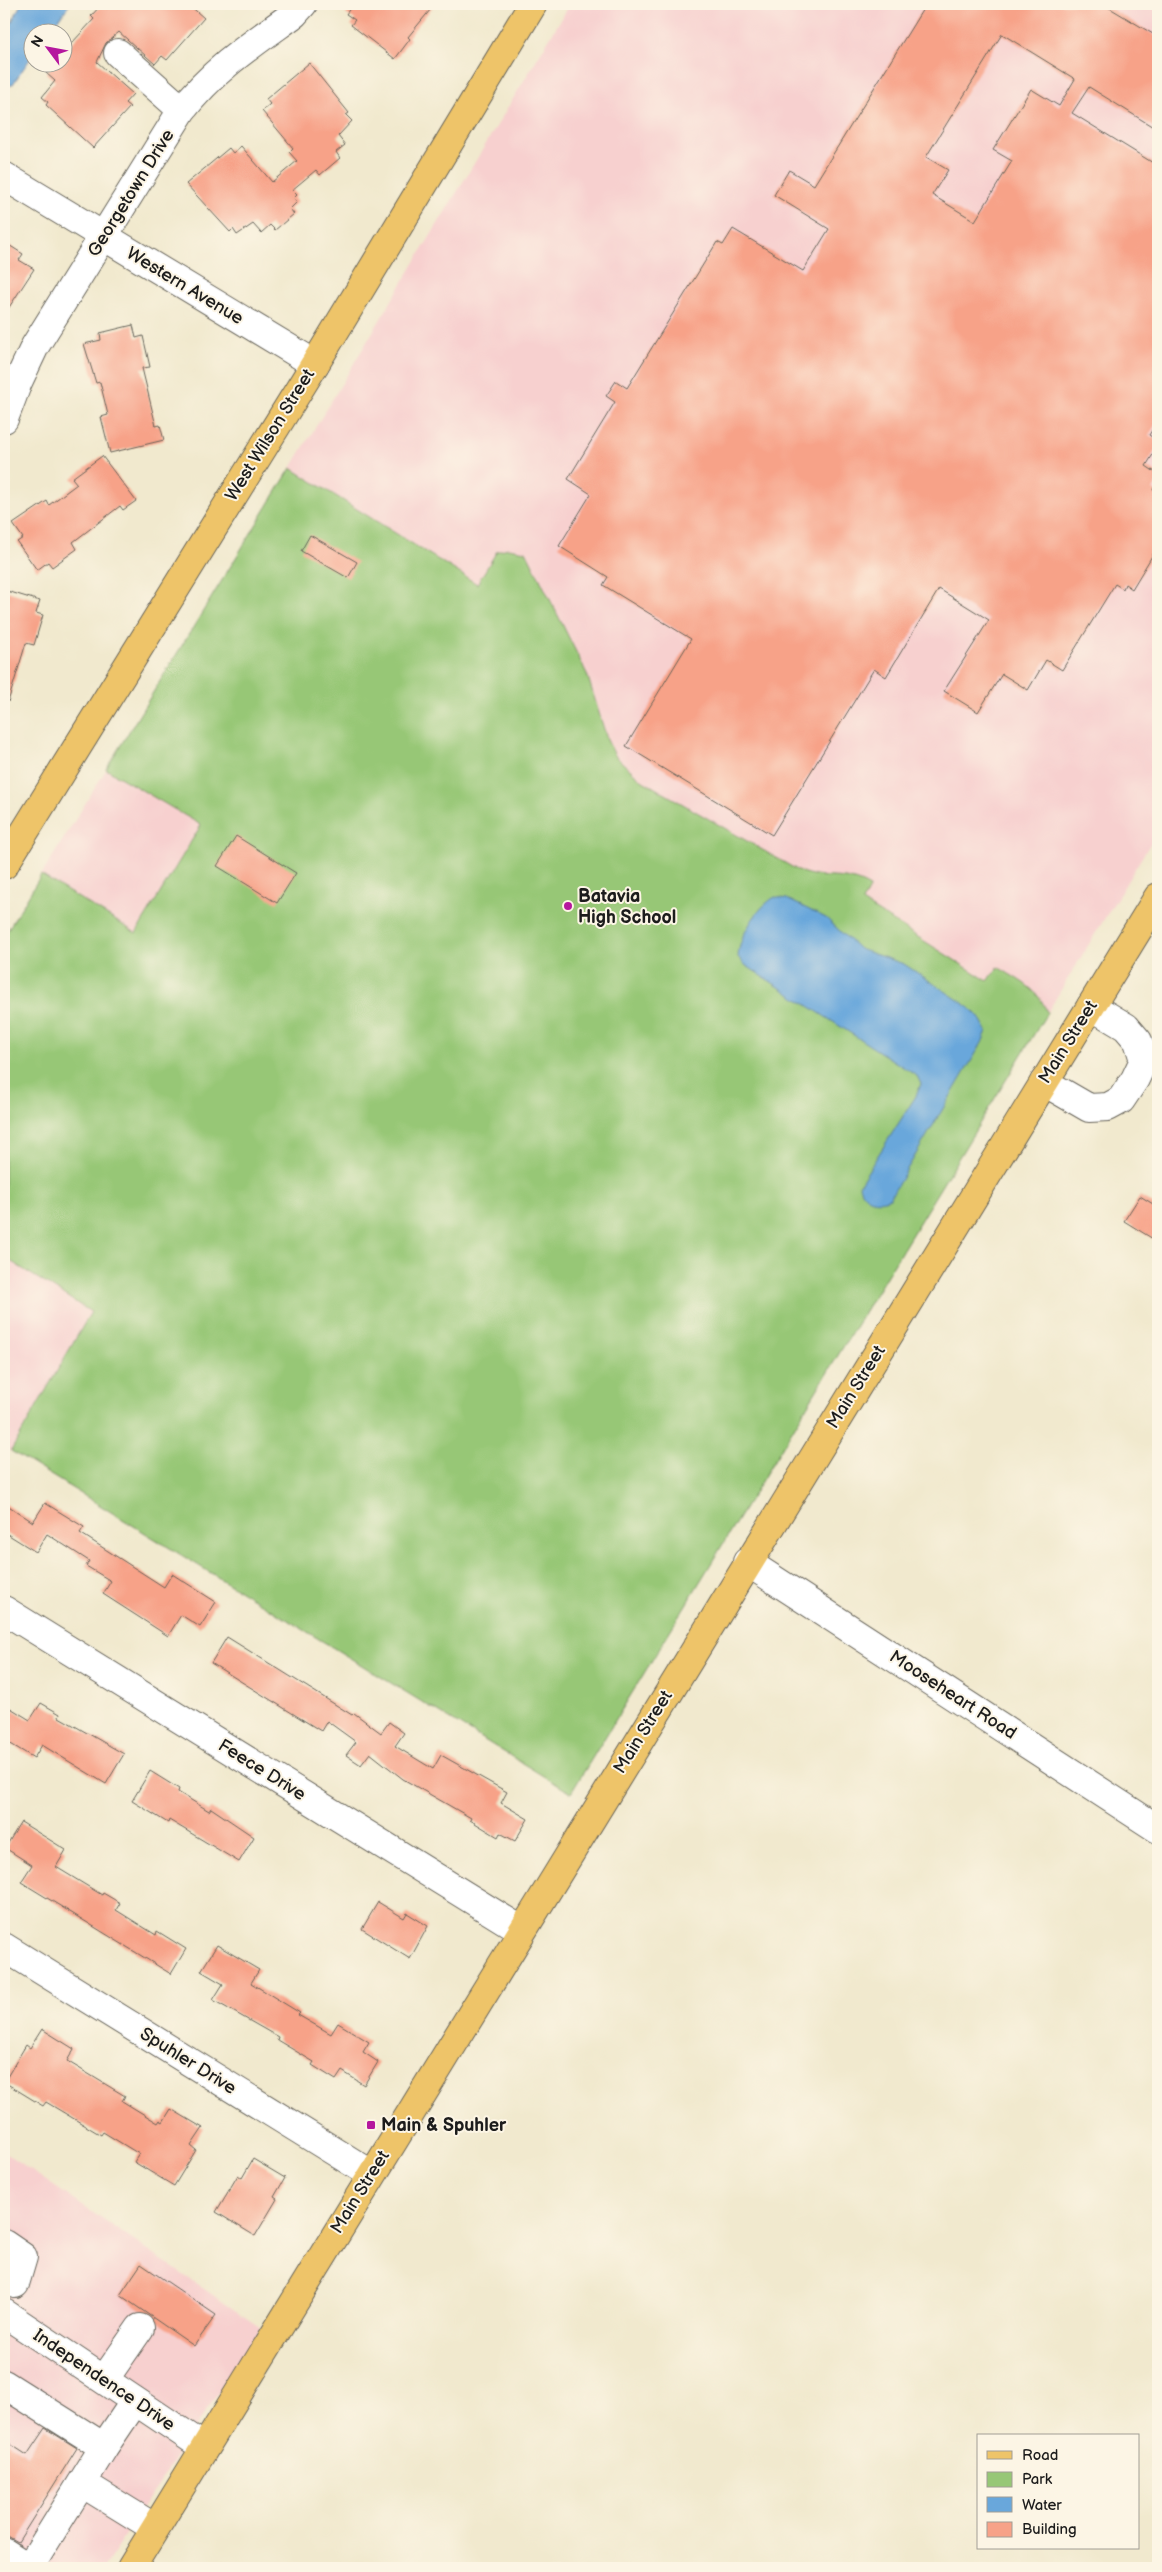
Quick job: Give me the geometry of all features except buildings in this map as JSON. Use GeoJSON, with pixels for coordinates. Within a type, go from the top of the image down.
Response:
{"type":"FeatureCollection","features":[{"type":"Feature","properties":{"kind":"main road","name":"West Wilson Street"},"geometry":{"type":"LineString","coordinates":[[4,864],[314,364],[533,4]]}},
{"type":"Feature","properties":{"kind":"main road","name":"Main Street"},"geometry":{"type":"LineString","coordinates":[[131,2568],[371,2174],[1158,897]]}},
{"type":"Feature","properties":{"kind":"street","name":"Georgetown Drive"},"geometry":{"type":"LineString","coordinates":[[4,419],[18,382],[35,346],[182,110],[200,87],[222,65],[294,14],[303,4]]}},
{"type":"Feature","properties":{"kind":"street"},"geometry":{"type":"LineString","coordinates":[[118,54],[182,110]]}},
{"type":"Feature","properties":{"kind":"street","name":"Western Avenue"},"geometry":{"type":"LineString","coordinates":[[4,176],[314,364]]}},
{"type":"Feature","properties":{"kind":"street"},"geometry":{"type":"LineString","coordinates":[[1044,1082],[1089,1108],[1108,1107],[1121,1100],[1136,1079],[1149,1049],[1126,1027],[1091,1006]]}},
{"type":"Feature","properties":{"kind":"street","name":"Mooseheart Road"},"geometry":{"type":"LineString","coordinates":[[748,1562],[1158,1829]]}},
{"type":"Feature","properties":{"kind":"street","name":"Feece Drive"},"geometry":{"type":"LineString","coordinates":[[4,1610],[521,1930]]}},
{"type":"Feature","properties":{"kind":"street","name":"Spuhler Drive"},"geometry":{"type":"LineString","coordinates":[[4,1947],[371,2174]]}},
{"type":"Feature","properties":{"kind":"street"},"geometry":{"type":"LineString","coordinates":[[4,2230],[27,2247],[13,2250],[15,2284]]}},
{"type":"Feature","properties":{"kind":"street","name":"Independence Drive"},"geometry":{"type":"LineString","coordinates":[[4,2313],[204,2447]]}},
{"type":"Feature","properties":{"kind":"street"},"geometry":{"type":"LineString","coordinates":[[104,2380],[140,2328]]}},
{"type":"Feature","properties":{"kind":"street"},"geometry":{"type":"LineString","coordinates":[[4,2386],[104,2447]]}},
{"type":"Feature","properties":{"kind":"street"},"geometry":{"type":"LineString","coordinates":[[4,2552],[29,2568],[104,2447],[135,2401]]}},
{"type":"Feature","properties":{"kind":"street"},"geometry":{"type":"LineString","coordinates":[[82,2484],[155,2528]]}},
{"type":"Feature","properties":{"kind":"shaded area","name":"Batavia High School"},"geometry":{"type":"Polygon","coordinates":[[[570,4],[1158,4],[1158,831],[571,1793],[4,1447],[4,936],[291,468],[570,4]]]}},
{"type":"Feature","properties":{"kind":"shaded area"},"geometry":{"type":"Polygon","coordinates":[[[4,2152],[261,2328],[103,2568],[4,2568],[4,2152]]]}},
{"type":"Feature","properties":{"kind":"green space"},"geometry":{"type":"Polygon","coordinates":[[[291,468],[477,584],[497,551],[508,548],[526,551],[587,674],[608,742],[616,757],[643,781],[799,871],[818,876],[851,879],[870,887],[862,902],[988,981],[998,967],[1034,991],[1047,1013],[571,1793],[11,1451],[91,1312],[4,1257],[4,936],[41,875],[136,933],[201,825],[106,769],[291,468]]]}},
{"type":"Feature","properties":{"kind":"water"},"geometry":{"type":"Polygon","coordinates":[[[21,4],[70,4],[56,22],[22,22],[22,71],[13,84],[4,89],[4,37],[21,4]]]}},
{"type":"Feature","properties":{"kind":"water"},"geometry":{"type":"Polygon","coordinates":[[[775,897],[787,899],[826,918],[859,949],[904,964],[969,1007],[979,1017],[987,1031],[982,1043],[890,1198],[885,1200],[880,1201],[867,1197],[863,1194],[859,1185],[916,1096],[921,1084],[917,1076],[745,965],[738,957],[745,932],[750,923],[762,908],[775,897]]]}},
{"type":"Feature","properties":{"kind":"place","name":"Batavia High School"},"geometry":{"type":"Point","coordinates":[568,906]}},
{"type":"Feature","properties":{"kind":"place","name":"Main & Spuhler"},"geometry":{"type":"Point","coordinates":[371,2125]}}]}
